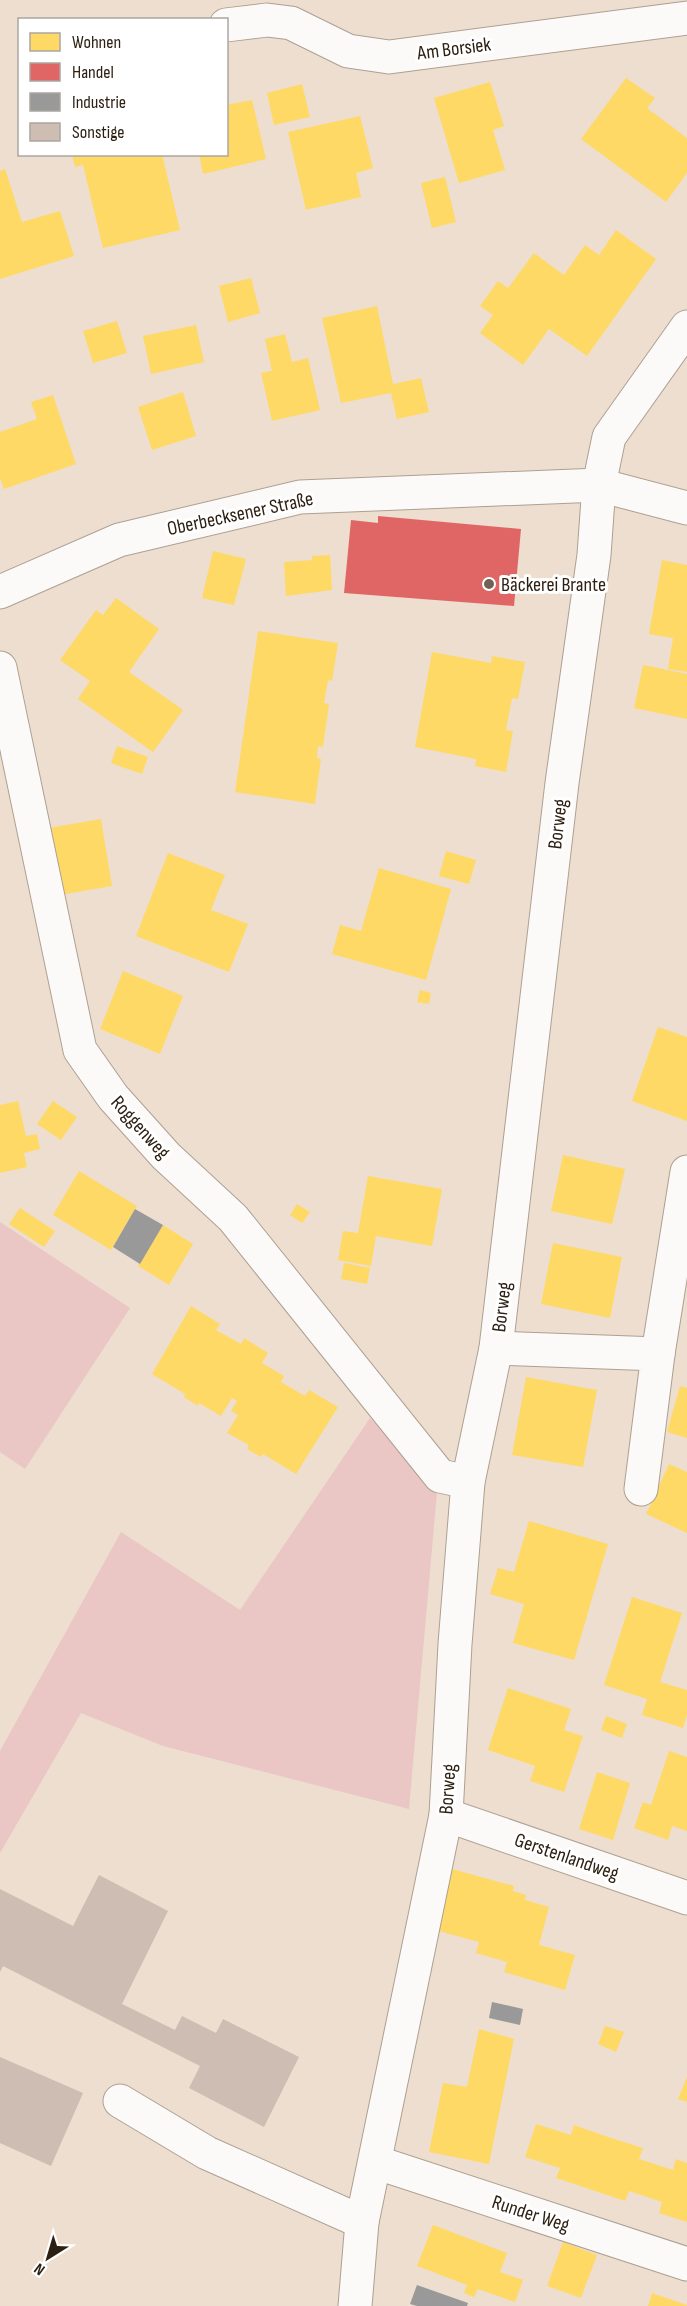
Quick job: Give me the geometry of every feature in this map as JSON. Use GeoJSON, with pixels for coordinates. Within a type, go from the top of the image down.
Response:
{"type":"FeatureCollection","features":[{"type":"Feature","properties":{"kind":"street","name":"Am Borsiek"},"geometry":{"type":"LineString","coordinates":[[228,26],[267,20],[291,23],[348,51],[389,57],[687,18]]}},
{"type":"Feature","properties":{"kind":"street","name":"Borweg"},"geometry":{"type":"LineString","coordinates":[[356,2306],[362,2222],[446,1815],[455,1644],[468,1482],[496,1348],[562,783],[594,555],[599,485],[609,437],[687,327]]}},
{"type":"Feature","properties":{"kind":"street","name":"Oberbecksener Straße"},"geometry":{"type":"LineString","coordinates":[[0,592],[119,540],[300,497],[599,485],[687,508]]}},
{"type":"Feature","properties":{"kind":"street","name":"Roggenweg"},"geometry":{"type":"LineString","coordinates":[[0,668],[80,1050],[113,1098],[166,1156],[233,1218],[440,1476],[468,1482]]}},
{"type":"Feature","properties":{"kind":"street"},"geometry":{"type":"LineString","coordinates":[[640,1489],[677,1225],[687,1172]]}},
{"type":"Feature","properties":{"kind":"street"},"geometry":{"type":"LineString","coordinates":[[496,1348],[658,1354]]}},
{"type":"Feature","properties":{"kind":"street","name":"Gerstenlandweg"},"geometry":{"type":"LineString","coordinates":[[446,1815],[687,1898]]}},
{"type":"Feature","properties":{"kind":"street"},"geometry":{"type":"LineString","coordinates":[[120,2101],[207,2153],[362,2222]]}},
{"type":"Feature","properties":{"kind":"street","name":"Runder Weg"},"geometry":{"type":"LineString","coordinates":[[375,2162],[687,2264]]}},
{"type":"Feature","properties":{"kind":"shaded area"},"geometry":{"type":"Polygon","coordinates":[[[0,1222],[130,1308],[25,1469],[0,1452],[0,1222]]]}},
{"type":"Feature","properties":{"kind":"shaded area"},"geometry":{"type":"Polygon","coordinates":[[[370,1418],[437,1492],[409,1809],[163,1746],[81,1713],[0,1853],[0,1751],[121,1532],[240,1610],[370,1418]]]}},
{"type":"Feature","properties":{"kind":"building: Wohnen"},"geometry":{"type":"Polygon","coordinates":[[[626,78],[655,98],[647,108],[687,138],[687,173],[666,202],[581,139],[626,78]]]}},
{"type":"Feature","properties":{"kind":"building: Wohnen"},"geometry":{"type":"Polygon","coordinates":[[[490,82],[504,126],[493,130],[505,170],[459,183],[434,98],[490,82]]]}},
{"type":"Feature","properties":{"kind":"building: Wohnen"},"geometry":{"type":"Polygon","coordinates":[[[302,84],[310,117],[274,125],[267,93],[302,84]]]}},
{"type":"Feature","properties":{"kind":"building: Wohnen"},"geometry":{"type":"Polygon","coordinates":[[[252,100],[266,159],[203,174],[199,156],[228,156],[228,105],[252,100]]]}},
{"type":"Feature","properties":{"kind":"building: Wohnen"},"geometry":{"type":"Polygon","coordinates":[[[360,116],[373,168],[356,173],[361,197],[306,210],[288,132],[360,116]]]}},
{"type":"Feature","properties":{"kind":"building: Wohnen"},"geometry":{"type":"Polygon","coordinates":[[[72,156],[162,156],[180,230],[103,248],[83,165],[75,167],[72,156]]]}},
{"type":"Feature","properties":{"kind":"building: Wohnen"},"geometry":{"type":"Polygon","coordinates":[[[5,169],[22,222],[60,211],[74,256],[0,279],[0,171],[5,169]]]}},
{"type":"Feature","properties":{"kind":"building: Wohnen"},"geometry":{"type":"Polygon","coordinates":[[[445,177],[456,222],[432,228],[421,183],[445,177]]]}},
{"type":"Feature","properties":{"kind":"building: Wohnen"},"geometry":{"type":"Polygon","coordinates":[[[616,230],[656,259],[587,356],[549,329],[523,365],[480,333],[493,315],[480,306],[498,281],[508,288],[534,253],[564,275],[585,245],[599,255],[616,230]]]}},
{"type":"Feature","properties":{"kind":"building: Wohnen"},"geometry":{"type":"Polygon","coordinates":[[[251,278],[260,313],[228,322],[219,286],[251,278]]]}},
{"type":"Feature","properties":{"kind":"building: Wohnen"},"geometry":{"type":"Polygon","coordinates":[[[377,306],[393,384],[421,378],[429,412],[397,419],[391,393],[341,403],[322,318],[377,306]]]}},
{"type":"Feature","properties":{"kind":"building: Wohnen"},"geometry":{"type":"Polygon","coordinates":[[[117,321],[127,353],[93,363],[83,331],[117,321]]]}},
{"type":"Feature","properties":{"kind":"building: Wohnen"},"geometry":{"type":"Polygon","coordinates":[[[196,325],[204,362],[151,374],[143,336],[196,325]]]}},
{"type":"Feature","properties":{"kind":"building: Wohnen"},"geometry":{"type":"Polygon","coordinates":[[[285,334],[292,362],[308,358],[320,410],[272,421],[261,373],[272,371],[265,339],[285,334]]]}},
{"type":"Feature","properties":{"kind":"building: Wohnen"},"geometry":{"type":"Polygon","coordinates":[[[183,392],[196,436],[152,450],[138,407],[183,392]]]}},
{"type":"Feature","properties":{"kind":"building: Wohnen"},"geometry":{"type":"Polygon","coordinates":[[[53,395],[76,464],[4,489],[0,478],[0,432],[37,419],[31,402],[53,395]]]}},
{"type":"Feature","properties":{"kind":"building: Wohnen"},"geometry":{"type":"Polygon","coordinates":[[[213,551],[246,559],[234,605],[202,598],[213,551]]]}},
{"type":"Feature","properties":{"kind":"building: Wohnen"},"geometry":{"type":"Polygon","coordinates":[[[330,555],[332,590],[286,596],[284,562],[312,560],[312,556],[330,555]]]}},
{"type":"Feature","properties":{"kind":"building: Wohnen"},"geometry":{"type":"Polygon","coordinates":[[[662,560],[687,565],[687,672],[668,669],[673,638],[649,634],[662,560]]]}},
{"type":"Feature","properties":{"kind":"building: Wohnen"},"geometry":{"type":"Polygon","coordinates":[[[116,598],[159,629],[129,672],[183,710],[153,752],[78,699],[90,681],[60,660],[96,610],[103,615],[116,598]]]}},
{"type":"Feature","properties":{"kind":"building: Wohnen"},"geometry":{"type":"Polygon","coordinates":[[[258,631],[338,643],[332,681],[328,680],[324,703],[329,704],[323,747],[318,746],[317,758],[321,759],[315,804],[235,792],[258,631]]]}},
{"type":"Feature","properties":{"kind":"building: Wohnen"},"geometry":{"type":"Polygon","coordinates":[[[432,652],[491,663],[492,656],[525,662],[518,699],[512,698],[506,730],[513,731],[506,772],[475,766],[476,759],[415,747],[432,652]]]}},
{"type":"Feature","properties":{"kind":"building: Wohnen"},"geometry":{"type":"Polygon","coordinates":[[[643,665],[687,674],[687,719],[634,708],[643,665]]]}},
{"type":"Feature","properties":{"kind":"building: Wohnen"},"geometry":{"type":"Polygon","coordinates":[[[117,746],[148,757],[142,774],[111,763],[117,746]]]}},
{"type":"Feature","properties":{"kind":"building: Wohnen"},"geometry":{"type":"Polygon","coordinates":[[[101,819],[112,886],[54,896],[43,829],[101,819]]]}},
{"type":"Feature","properties":{"kind":"building: Wohnen"},"geometry":{"type":"Polygon","coordinates":[[[446,851],[476,860],[469,884],[439,876],[446,851]]]}},
{"type":"Feature","properties":{"kind":"building: Wohnen"},"geometry":{"type":"Polygon","coordinates":[[[168,853],[225,875],[211,910],[248,924],[229,972],[136,936],[168,853]]]}},
{"type":"Feature","properties":{"kind":"building: Wohnen"},"geometry":{"type":"Polygon","coordinates":[[[379,868],[451,889],[426,980],[332,954],[340,925],[361,931],[379,868]]]}},
{"type":"Feature","properties":{"kind":"building: Wohnen"},"geometry":{"type":"Polygon","coordinates":[[[123,971],[183,996],[160,1054],[100,1029],[123,971]]]}},
{"type":"Feature","properties":{"kind":"building: Wohnen"},"geometry":{"type":"Polygon","coordinates":[[[420,990],[431,993],[429,1004],[417,1002],[420,990]]]}},
{"type":"Feature","properties":{"kind":"building: Wohnen"},"geometry":{"type":"Polygon","coordinates":[[[658,1027],[687,1037],[687,1121],[632,1101],[658,1027]]]}},
{"type":"Feature","properties":{"kind":"building: Wohnen"},"geometry":{"type":"Polygon","coordinates":[[[18,1101],[26,1136],[37,1134],[40,1149],[24,1153],[27,1167],[0,1173],[0,1105],[18,1101]]]}},
{"type":"Feature","properties":{"kind":"building: Wohnen"},"geometry":{"type":"Polygon","coordinates":[[[53,1101],[77,1117],[61,1140],[37,1124],[53,1101]]]}},
{"type":"Feature","properties":{"kind":"building: Wohnen"},"geometry":{"type":"Polygon","coordinates":[[[563,1155],[625,1169],[612,1224],[551,1211],[563,1155]]]}},
{"type":"Feature","properties":{"kind":"building: Wohnen"},"geometry":{"type":"Polygon","coordinates":[[[79,1171],[137,1206],[111,1250],[53,1215],[79,1171]]]}},
{"type":"Feature","properties":{"kind":"building: Wohnen"},"geometry":{"type":"Polygon","coordinates":[[[368,1176],[442,1189],[432,1246],[376,1236],[371,1266],[338,1260],[343,1231],[358,1233],[368,1176]]]}},
{"type":"Feature","properties":{"kind":"building: Wohnen"},"geometry":{"type":"Polygon","coordinates":[[[297,1204],[310,1212],[302,1223],[290,1215],[297,1204]]]}},
{"type":"Feature","properties":{"kind":"building: Wohnen"},"geometry":{"type":"Polygon","coordinates":[[[20,1208],[55,1231],[44,1247],[9,1224],[20,1208]]]}},
{"type":"Feature","properties":{"kind":"building: Wohnen"},"geometry":{"type":"Polygon","coordinates":[[[163,1225],[193,1244],[169,1285],[138,1266],[163,1225]]]}},
{"type":"Feature","properties":{"kind":"building: Wohnen"},"geometry":{"type":"Polygon","coordinates":[[[553,1243],[622,1257],[610,1318],[541,1304],[553,1243]]]}},
{"type":"Feature","properties":{"kind":"building: Wohnen"},"geometry":{"type":"Polygon","coordinates":[[[344,1263],[370,1268],[367,1284],[341,1279],[344,1263]]]}},
{"type":"Feature","properties":{"kind":"building: Wohnen"},"geometry":{"type":"Polygon","coordinates":[[[191,1306],[220,1324],[216,1330],[241,1344],[244,1338],[268,1353],[262,1363],[284,1376],[281,1382],[305,1396],[309,1390],[338,1407],[296,1474],[263,1454],[261,1457],[247,1449],[249,1445],[227,1433],[238,1415],[231,1411],[237,1401],[232,1398],[221,1416],[199,1403],[198,1406],[184,1397],[185,1394],[152,1374],[191,1306]]]}},
{"type":"Feature","properties":{"kind":"building: Wohnen"},"geometry":{"type":"Polygon","coordinates":[[[526,1377],[597,1390],[583,1467],[512,1455],[526,1377]]]}},
{"type":"Feature","properties":{"kind":"building: Wohnen"},"geometry":{"type":"Polygon","coordinates":[[[680,1386],[687,1388],[687,1438],[667,1432],[680,1386]]]}},
{"type":"Feature","properties":{"kind":"building: Wohnen"},"geometry":{"type":"Polygon","coordinates":[[[669,1464],[687,1472],[687,1533],[646,1514],[669,1464]]]}},
{"type":"Feature","properties":{"kind":"building: Wohnen"},"geometry":{"type":"Polygon","coordinates":[[[529,1521],[608,1544],[574,1660],[513,1643],[524,1604],[490,1594],[498,1568],[514,1572],[529,1521]]]}},
{"type":"Feature","properties":{"kind":"building: Wohnen"},"geometry":{"type":"Polygon","coordinates":[[[632,1597],[682,1613],[660,1682],[687,1690],[687,1715],[683,1728],[642,1715],[647,1699],[604,1685],[632,1597]]]}},
{"type":"Feature","properties":{"kind":"building: Wohnen"},"geometry":{"type":"Polygon","coordinates":[[[508,1688],[571,1709],[564,1730],[583,1736],[564,1792],[530,1781],[535,1766],[488,1750],[508,1688]]]}},
{"type":"Feature","properties":{"kind":"building: Wohnen"},"geometry":{"type":"Polygon","coordinates":[[[606,1716],[627,1724],[622,1738],[601,1730],[606,1716]]]}},
{"type":"Feature","properties":{"kind":"building: Wohnen"},"geometry":{"type":"Polygon","coordinates":[[[669,1751],[687,1757],[687,1831],[672,1826],[668,1840],[634,1828],[643,1802],[651,1805],[669,1751]]]}},
{"type":"Feature","properties":{"kind":"building: Wohnen"},"geometry":{"type":"Polygon","coordinates":[[[597,1772],[630,1783],[613,1840],[579,1829],[597,1772]]]}},
{"type":"Feature","properties":{"kind":"building: Wohnen"},"geometry":{"type":"Polygon","coordinates":[[[452,1869],[514,1886],[513,1891],[526,1895],[525,1900],[549,1907],[539,1945],[575,1955],[565,1990],[504,1972],[507,1962],[476,1953],[479,1942],[435,1930],[452,1869]]]}},
{"type":"Feature","properties":{"kind":"building: Wohnen"},"geometry":{"type":"Polygon","coordinates":[[[605,2026],[624,2032],[616,2052],[598,2044],[605,2026]]]}},
{"type":"Feature","properties":{"kind":"building: Wohnen"},"geometry":{"type":"Polygon","coordinates":[[[479,2029],[514,2039],[489,2164],[429,2152],[443,2083],[467,2087],[479,2029]]]}},
{"type":"Feature","properties":{"kind":"building: Wohnen"},"geometry":{"type":"Polygon","coordinates":[[[687,2077],[687,2102],[678,2099],[687,2077]]]}},
{"type":"Feature","properties":{"kind":"building: Wohnen"},"geometry":{"type":"Polygon","coordinates":[[[536,2124],[571,2135],[574,2125],[643,2148],[639,2159],[673,2170],[676,2159],[687,2163],[687,2222],[659,2213],[662,2202],[629,2191],[625,2201],[556,2178],[560,2168],[525,2157],[536,2124]]]}},
{"type":"Feature","properties":{"kind":"building: Wohnen"},"geometry":{"type":"Polygon","coordinates":[[[433,2225],[507,2253],[500,2272],[523,2280],[515,2302],[478,2289],[474,2297],[464,2293],[467,2285],[417,2266],[433,2225]]]}},
{"type":"Feature","properties":{"kind":"building: Wohnen"},"geometry":{"type":"Polygon","coordinates":[[[563,2242],[597,2255],[581,2298],[547,2286],[563,2242]]]}},
{"type":"Feature","properties":{"kind":"building: Wohnen"},"geometry":{"type":"Polygon","coordinates":[[[652,2293],[687,2305],[687,2306],[648,2306],[652,2293]]]}},
{"type":"Feature","properties":{"kind":"building: Handel"},"geometry":{"type":"Polygon","coordinates":[[[378,516],[521,529],[514,606],[344,593],[351,520],[378,523],[378,516]]]}},
{"type":"Feature","properties":{"kind":"building: Industrie"},"geometry":{"type":"Polygon","coordinates":[[[135,1209],[163,1225],[140,1264],[113,1247],[135,1209]]]}},
{"type":"Feature","properties":{"kind":"building: Industrie"},"geometry":{"type":"Polygon","coordinates":[[[492,2002],[523,2009],[520,2025],[489,2018],[492,2002]]]}},
{"type":"Feature","properties":{"kind":"building: Industrie"},"geometry":{"type":"Polygon","coordinates":[[[417,2285],[468,2303],[467,2306],[410,2304],[417,2285]]]}},
{"type":"Feature","properties":{"kind":"building: Sonstige"},"geometry":{"type":"Polygon","coordinates":[[[99,1875],[168,1911],[122,2004],[175,2030],[182,2016],[216,2033],[223,2019],[299,2057],[264,2127],[189,2088],[200,2066],[3,1966],[0,1972],[0,1889],[73,1926],[99,1875]]]}},
{"type":"Feature","properties":{"kind":"building: Sonstige"},"geometry":{"type":"Polygon","coordinates":[[[0,2057],[83,2093],[51,2166],[0,2143],[0,2057]]]}},
{"type":"Feature","properties":{"kind":"place","name":"Bäckerei Brante"},"geometry":{"type":"Point","coordinates":[489,584]}}]}
